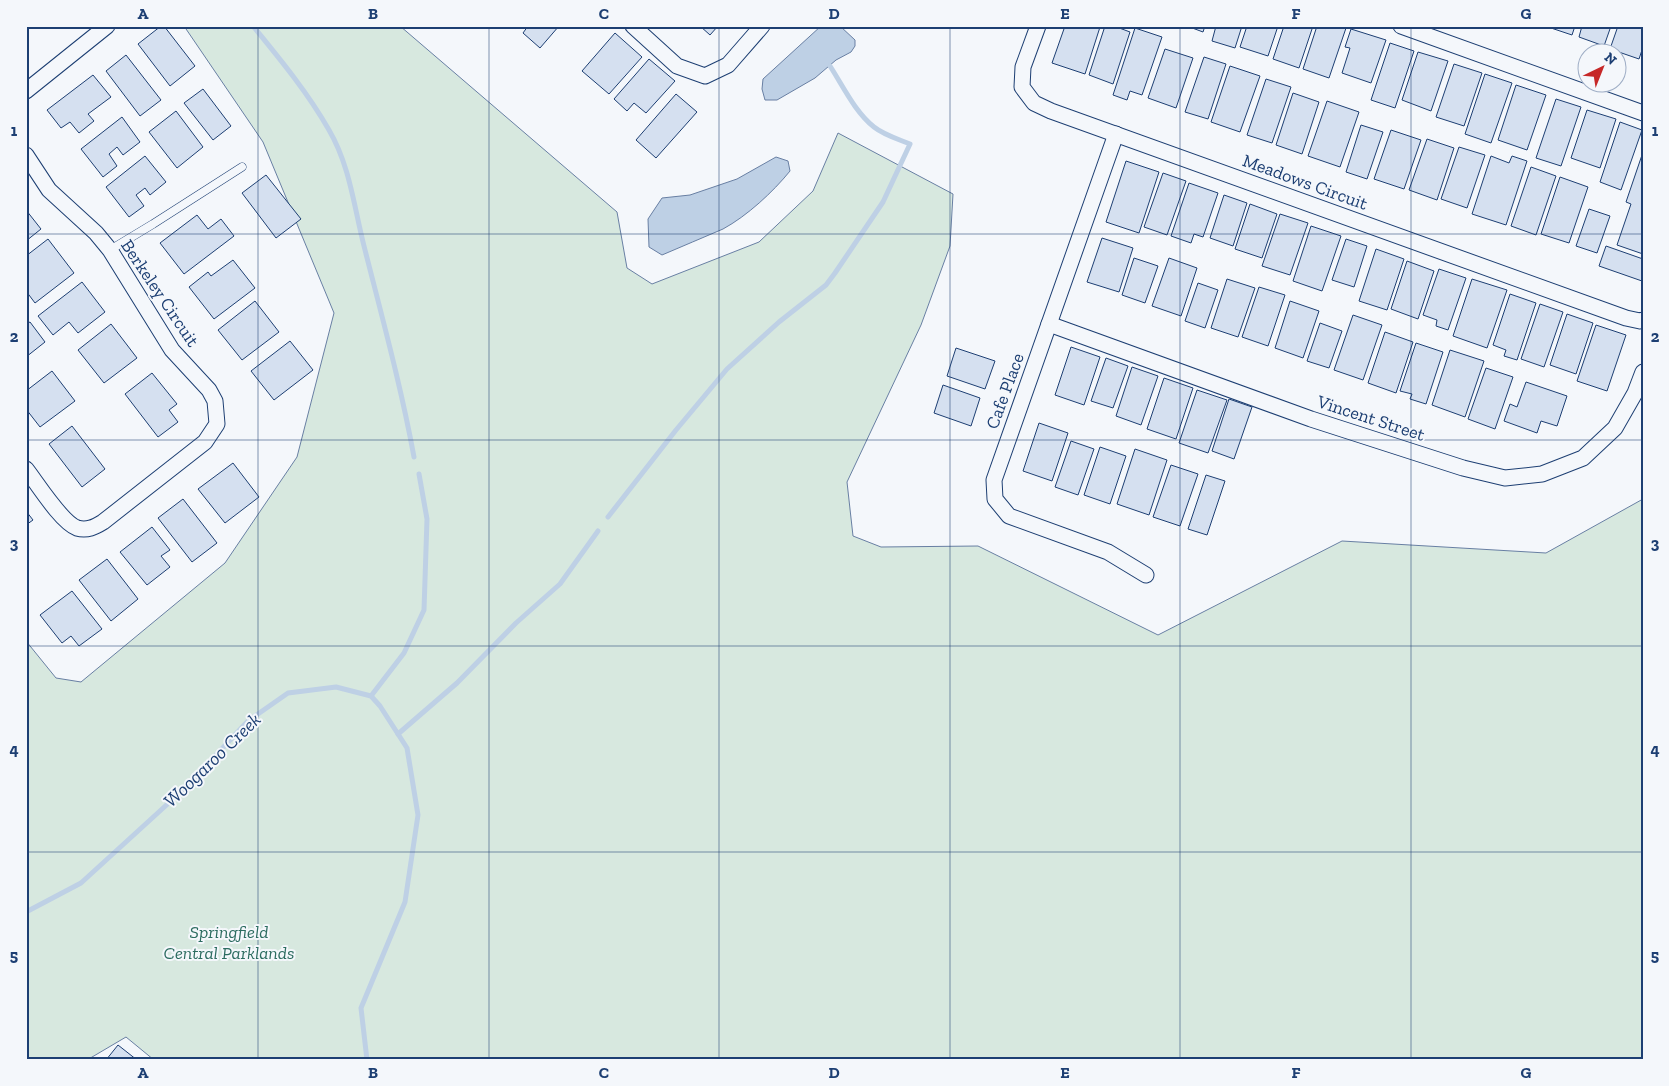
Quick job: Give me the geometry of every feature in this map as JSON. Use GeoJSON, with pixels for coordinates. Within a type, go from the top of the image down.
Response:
{"type":"FeatureCollection","features":[{"type":"Feature","properties":{"kind":"street"},"geometry":{"type":"LineString","coordinates":[[26,91],[107,26]]}},
{"type":"Feature","properties":{"kind":"street"},"geometry":{"type":"LineString","coordinates":[[633,26],[678,66],[705,76],[728,65],[762,26]]}},
{"type":"Feature","properties":{"kind":"street","name":"Meadows Circuit"},"geometry":{"type":"LineString","coordinates":[[1038,26],[1023,67],[1022,87],[1034,103],[1051,111],[1626,318],[1643,320]]}},
{"type":"Feature","properties":{"kind":"street"},"geometry":{"type":"LineString","coordinates":[[1401,26],[1643,113]]}},
{"type":"Feature","properties":{"kind":"street","name":"Cafe Place"},"geometry":{"type":"LineString","coordinates":[[1116,134],[994,480],[995,498],[1009,516],[1108,552],[1146,575]]}},
{"type":"Feature","properties":{"kind":"street","name":"Berkeley Circuit"},"geometry":{"type":"LineString","coordinates":[[26,155],[49,190],[96,233],[110,250],[172,350],[209,390],[215,401],[217,424],[205,442],[197,449],[103,522],[88,529],[78,528],[64,518],[26,469]]}},
{"type":"Feature","properties":{"kind":"street","name":"Vincent Street"},"geometry":{"type":"LineString","coordinates":[[1049,324],[1311,419],[1463,468],[1505,478],[1542,474],[1583,458],[1615,428],[1635,393],[1643,372]]}},
{"type":"Feature","properties":{"kind":"lane"},"geometry":{"type":"LineString","coordinates":[[110,250],[242,166]]}},
{"type":"Feature","properties":{"kind":"green space","name":"Springfield Central Parklands"},"geometry":{"type":"Polygon","coordinates":[[[184,26],[400,26],[617,212],[627,268],[652,284],[759,242],[813,191],[838,133],[953,194],[950,246],[921,325],[847,482],[853,536],[881,547],[978,546],[1158,635],[1342,541],[1546,553],[1643,499],[1643,1060],[154,1060],[126,1037],[87,1060],[26,1060],[26,641],[56,678],[81,682],[225,563],[297,457],[334,313],[263,142],[184,26]]]}},
{"type":"Feature","properties":{"kind":"water"},"geometry":{"type":"Polygon","coordinates":[[[821,26],[840,26],[855,40],[855,46],[851,52],[836,60],[815,78],[777,100],[765,100],[762,89],[763,79],[821,26]]]}},
{"type":"Feature","properties":{"kind":"water"},"geometry":{"type":"Polygon","coordinates":[[[776,157],[788,161],[790,171],[768,195],[741,217],[723,229],[662,255],[649,247],[648,219],[662,198],[690,195],[737,179],[776,157]]]}},
{"type":"Feature","properties":{"kind":"building"},"geometry":{"type":"Polygon","coordinates":[[[161,26],[164,26],[195,66],[170,86],[138,44],[161,26]]]}},
{"type":"Feature","properties":{"kind":"building"},"geometry":{"type":"Polygon","coordinates":[[[528,26],[559,26],[540,48],[523,33],[528,26]]]}},
{"type":"Feature","properties":{"kind":"building"},"geometry":{"type":"Polygon","coordinates":[[[700,26],[718,26],[710,35],[700,26]]]}},
{"type":"Feature","properties":{"kind":"building"},"geometry":{"type":"Polygon","coordinates":[[[1065,26],[1100,27],[1085,74],[1052,63],[1065,26]]]}},
{"type":"Feature","properties":{"kind":"building"},"geometry":{"type":"Polygon","coordinates":[[[1105,26],[1114,26],[1130,32],[1113,84],[1089,75],[1105,26]]]}},
{"type":"Feature","properties":{"kind":"building"},"geometry":{"type":"Polygon","coordinates":[[[1187,26],[1205,26],[1203,32],[1187,26]]]}},
{"type":"Feature","properties":{"kind":"building"},"geometry":{"type":"Polygon","coordinates":[[[1216,26],[1242,26],[1235,48],[1212,41],[1216,26]]]}},
{"type":"Feature","properties":{"kind":"building"},"geometry":{"type":"Polygon","coordinates":[[[1247,26],[1278,26],[1268,56],[1240,47],[1247,26]]]}},
{"type":"Feature","properties":{"kind":"building"},"geometry":{"type":"Polygon","coordinates":[[[1284,26],[1313,26],[1299,68],[1273,59],[1284,26]]]}},
{"type":"Feature","properties":{"kind":"building"},"geometry":{"type":"Polygon","coordinates":[[[1317,26],[1341,26],[1346,28],[1329,78],[1303,69],[1317,26]]]}},
{"type":"Feature","properties":{"kind":"building"},"geometry":{"type":"Polygon","coordinates":[[[1545,26],[1575,26],[1572,35],[1545,26]]]}},
{"type":"Feature","properties":{"kind":"building"},"geometry":{"type":"Polygon","coordinates":[[[1582,26],[1611,26],[1605,42],[1593,42],[1579,37],[1582,26]]]}},
{"type":"Feature","properties":{"kind":"building"},"geometry":{"type":"Polygon","coordinates":[[[1618,26],[1643,26],[1643,47],[1639,59],[1626,55],[1626,42],[1612,42],[1618,26]]]}},
{"type":"Feature","properties":{"kind":"building"},"geometry":{"type":"Polygon","coordinates":[[[1135,28],[1162,37],[1142,95],[1130,91],[1127,100],[1113,95],[1135,28]]]}},
{"type":"Feature","properties":{"kind":"building"},"geometry":{"type":"Polygon","coordinates":[[[1351,29],[1386,40],[1371,83],[1342,73],[1350,48],[1345,47],[1351,29]]]}},
{"type":"Feature","properties":{"kind":"building"},"geometry":{"type":"Polygon","coordinates":[[[615,33],[642,57],[609,94],[582,71],[615,33]]]}},
{"type":"Feature","properties":{"kind":"building"},"geometry":{"type":"Polygon","coordinates":[[[1390,43],[1414,51],[1395,108],[1371,100],[1390,43]]]}},
{"type":"Feature","properties":{"kind":"building"},"geometry":{"type":"Polygon","coordinates":[[[1165,49],[1193,58],[1176,108],[1148,98],[1165,49]]]}},
{"type":"Feature","properties":{"kind":"building"},"geometry":{"type":"Polygon","coordinates":[[[1418,52],[1448,61],[1431,111],[1402,100],[1418,52]]]}},
{"type":"Feature","properties":{"kind":"building"},"geometry":{"type":"Polygon","coordinates":[[[126,55],[161,100],[140,116],[106,71],[126,55]]]}},
{"type":"Feature","properties":{"kind":"building"},"geometry":{"type":"Polygon","coordinates":[[[1204,57],[1226,64],[1208,119],[1185,112],[1204,57]]]}},
{"type":"Feature","properties":{"kind":"building"},"geometry":{"type":"Polygon","coordinates":[[[649,59],[675,81],[646,113],[634,103],[627,111],[614,99],[649,59]]]}},
{"type":"Feature","properties":{"kind":"building"},"geometry":{"type":"Polygon","coordinates":[[[1454,64],[1482,73],[1464,126],[1436,117],[1454,64]]]}},
{"type":"Feature","properties":{"kind":"building"},"geometry":{"type":"Polygon","coordinates":[[[1230,66],[1260,76],[1240,132],[1211,122],[1230,66]]]}},
{"type":"Feature","properties":{"kind":"building"},"geometry":{"type":"Polygon","coordinates":[[[1485,74],[1512,83],[1491,143],[1465,134],[1485,74]]]}},
{"type":"Feature","properties":{"kind":"building"},"geometry":{"type":"Polygon","coordinates":[[[93,75],[111,97],[88,114],[94,121],[79,133],[70,122],[61,128],[47,110],[93,75]]]}},
{"type":"Feature","properties":{"kind":"building"},"geometry":{"type":"Polygon","coordinates":[[[1266,79],[1291,87],[1272,143],[1247,135],[1266,79]]]}},
{"type":"Feature","properties":{"kind":"building"},"geometry":{"type":"Polygon","coordinates":[[[1516,85],[1546,95],[1527,150],[1498,140],[1516,85]]]}},
{"type":"Feature","properties":{"kind":"building"},"geometry":{"type":"Polygon","coordinates":[[[203,89],[231,126],[213,140],[184,103],[203,89]]]}},
{"type":"Feature","properties":{"kind":"building"},"geometry":{"type":"Polygon","coordinates":[[[1293,93],[1319,102],[1302,154],[1276,145],[1293,93]]]}},
{"type":"Feature","properties":{"kind":"building"},"geometry":{"type":"Polygon","coordinates":[[[676,94],[697,112],[656,158],[636,140],[676,94]]]}},
{"type":"Feature","properties":{"kind":"building"},"geometry":{"type":"Polygon","coordinates":[[[1556,99],[1581,107],[1561,166],[1536,158],[1556,99]]]}},
{"type":"Feature","properties":{"kind":"building"},"geometry":{"type":"Polygon","coordinates":[[[1327,101],[1359,112],[1340,167],[1308,156],[1327,101]]]}},
{"type":"Feature","properties":{"kind":"building"},"geometry":{"type":"Polygon","coordinates":[[[1587,110],[1616,119],[1600,168],[1571,158],[1587,110]]]}},
{"type":"Feature","properties":{"kind":"building"},"geometry":{"type":"Polygon","coordinates":[[[176,111],[203,147],[177,168],[149,132],[176,111]]]}},
{"type":"Feature","properties":{"kind":"building"},"geometry":{"type":"Polygon","coordinates":[[[122,117],[140,142],[123,155],[117,147],[109,154],[117,166],[103,177],[81,149],[122,117]]]}},
{"type":"Feature","properties":{"kind":"building"},"geometry":{"type":"Polygon","coordinates":[[[1620,122],[1642,130],[1621,190],[1600,182],[1620,122]]]}},
{"type":"Feature","properties":{"kind":"building"},"geometry":{"type":"Polygon","coordinates":[[[1361,125],[1383,132],[1367,179],[1346,172],[1361,125]]]}},
{"type":"Feature","properties":{"kind":"building"},"geometry":{"type":"Polygon","coordinates":[[[1391,130],[1421,140],[1404,189],[1374,179],[1391,130]]]}},
{"type":"Feature","properties":{"kind":"building"},"geometry":{"type":"Polygon","coordinates":[[[1427,139],[1454,148],[1437,200],[1409,190],[1427,139]]]}},
{"type":"Feature","properties":{"kind":"building"},"geometry":{"type":"Polygon","coordinates":[[[1459,147],[1485,155],[1467,208],[1441,199],[1459,147]]]}},
{"type":"Feature","properties":{"kind":"building"},"geometry":{"type":"Polygon","coordinates":[[[1643,152],[1643,254],[1617,245],[1631,204],[1626,202],[1643,152]]]}},
{"type":"Feature","properties":{"kind":"building"},"geometry":{"type":"Polygon","coordinates":[[[145,156],[166,182],[150,195],[145,188],[136,195],[144,206],[129,217],[106,187],[145,156]]]}},
{"type":"Feature","properties":{"kind":"building"},"geometry":{"type":"Polygon","coordinates":[[[1491,156],[1509,163],[1512,156],[1527,161],[1506,225],[1472,214],[1491,156]]]}},
{"type":"Feature","properties":{"kind":"building"},"geometry":{"type":"Polygon","coordinates":[[[1126,161],[1159,172],[1139,233],[1106,222],[1126,161]]]}},
{"type":"Feature","properties":{"kind":"building"},"geometry":{"type":"Polygon","coordinates":[[[1531,167],[1556,176],[1536,235],[1511,226],[1531,167]]]}},
{"type":"Feature","properties":{"kind":"building"},"geometry":{"type":"Polygon","coordinates":[[[1163,173],[1186,181],[1167,235],[1144,227],[1163,173]]]}},
{"type":"Feature","properties":{"kind":"building"},"geometry":{"type":"Polygon","coordinates":[[[266,175],[301,219],[276,238],[242,193],[266,175]]]}},
{"type":"Feature","properties":{"kind":"building"},"geometry":{"type":"Polygon","coordinates":[[[1560,177],[1588,187],[1569,243],[1541,234],[1560,177]]]}},
{"type":"Feature","properties":{"kind":"building"},"geometry":{"type":"Polygon","coordinates":[[[1189,183],[1218,193],[1203,237],[1194,234],[1191,243],[1171,236],[1189,183]]]}},
{"type":"Feature","properties":{"kind":"building"},"geometry":{"type":"Polygon","coordinates":[[[1224,195],[1247,203],[1233,246],[1210,238],[1224,195]]]}},
{"type":"Feature","properties":{"kind":"building"},"geometry":{"type":"Polygon","coordinates":[[[1250,204],[1277,214],[1262,258],[1235,249],[1250,204]]]}},
{"type":"Feature","properties":{"kind":"building"},"geometry":{"type":"Polygon","coordinates":[[[1589,209],[1610,216],[1597,253],[1576,246],[1589,209]]]}},
{"type":"Feature","properties":{"kind":"building"},"geometry":{"type":"Polygon","coordinates":[[[26,210],[41,229],[26,241],[26,210]]]}},
{"type":"Feature","properties":{"kind":"building"},"geometry":{"type":"Polygon","coordinates":[[[1280,214],[1308,223],[1290,275],[1262,266],[1280,214]]]}},
{"type":"Feature","properties":{"kind":"building"},"geometry":{"type":"Polygon","coordinates":[[[197,215],[208,229],[221,219],[234,236],[184,274],[160,243],[197,215]]]}},
{"type":"Feature","properties":{"kind":"building"},"geometry":{"type":"Polygon","coordinates":[[[1311,226],[1341,236],[1322,291],[1293,281],[1311,226]]]}},
{"type":"Feature","properties":{"kind":"building"},"geometry":{"type":"Polygon","coordinates":[[[1102,238],[1133,248],[1119,292],[1087,282],[1102,238]]]}},
{"type":"Feature","properties":{"kind":"building"},"geometry":{"type":"Polygon","coordinates":[[[48,239],[74,273],[35,303],[26,291],[26,256],[48,239]]]}},
{"type":"Feature","properties":{"kind":"building"},"geometry":{"type":"Polygon","coordinates":[[[1346,239],[1367,246],[1354,287],[1332,280],[1346,239]]]}},
{"type":"Feature","properties":{"kind":"building"},"geometry":{"type":"Polygon","coordinates":[[[1606,246],[1643,259],[1642,281],[1599,266],[1606,246]]]}},
{"type":"Feature","properties":{"kind":"building"},"geometry":{"type":"Polygon","coordinates":[[[1376,249],[1404,259],[1387,310],[1359,301],[1376,249]]]}},
{"type":"Feature","properties":{"kind":"building"},"geometry":{"type":"Polygon","coordinates":[[[1134,258],[1158,266],[1145,303],[1122,295],[1134,258]]]}},
{"type":"Feature","properties":{"kind":"building"},"geometry":{"type":"Polygon","coordinates":[[[1169,258],[1197,268],[1181,316],[1152,306],[1169,258]]]}},
{"type":"Feature","properties":{"kind":"building"},"geometry":{"type":"Polygon","coordinates":[[[233,260],[255,288],[214,319],[189,287],[208,272],[211,276],[233,260]]]}},
{"type":"Feature","properties":{"kind":"building"},"geometry":{"type":"Polygon","coordinates":[[[1407,261],[1434,271],[1418,319],[1391,309],[1407,261]]]}},
{"type":"Feature","properties":{"kind":"building"},"geometry":{"type":"Polygon","coordinates":[[[1439,269],[1466,278],[1448,330],[1436,326],[1437,320],[1423,315],[1439,269]]]}},
{"type":"Feature","properties":{"kind":"building"},"geometry":{"type":"Polygon","coordinates":[[[1227,279],[1255,288],[1238,337],[1211,328],[1227,279]]]}},
{"type":"Feature","properties":{"kind":"building"},"geometry":{"type":"Polygon","coordinates":[[[1472,279],[1507,290],[1487,348],[1453,336],[1472,279]]]}},
{"type":"Feature","properties":{"kind":"building"},"geometry":{"type":"Polygon","coordinates":[[[82,282],[105,312],[78,333],[69,322],[53,335],[38,316],[82,282]]]}},
{"type":"Feature","properties":{"kind":"building"},"geometry":{"type":"Polygon","coordinates":[[[1198,283],[1218,290],[1205,328],[1185,321],[1198,283]]]}},
{"type":"Feature","properties":{"kind":"building"},"geometry":{"type":"Polygon","coordinates":[[[1259,287],[1285,295],[1268,346],[1242,337],[1259,287]]]}},
{"type":"Feature","properties":{"kind":"building"},"geometry":{"type":"Polygon","coordinates":[[[1510,294],[1536,303],[1517,360],[1504,356],[1506,350],[1493,345],[1510,294]]]}},
{"type":"Feature","properties":{"kind":"building"},"geometry":{"type":"Polygon","coordinates":[[[255,301],[279,332],[242,360],[218,330],[255,301]]]}},
{"type":"Feature","properties":{"kind":"building"},"geometry":{"type":"Polygon","coordinates":[[[1290,301],[1319,311],[1303,358],[1275,348],[1290,301]]]}},
{"type":"Feature","properties":{"kind":"building"},"geometry":{"type":"Polygon","coordinates":[[[1540,304],[1563,312],[1544,367],[1521,359],[1540,304]]]}},
{"type":"Feature","properties":{"kind":"building"},"geometry":{"type":"Polygon","coordinates":[[[1567,314],[1593,323],[1576,374],[1550,365],[1567,314]]]}},
{"type":"Feature","properties":{"kind":"building"},"geometry":{"type":"Polygon","coordinates":[[[1353,315],[1382,325],[1363,380],[1334,370],[1353,315]]]}},
{"type":"Feature","properties":{"kind":"building"},"geometry":{"type":"Polygon","coordinates":[[[30,322],[45,342],[26,357],[26,324],[30,322]]]}},
{"type":"Feature","properties":{"kind":"building"},"geometry":{"type":"Polygon","coordinates":[[[1320,323],[1342,331],[1329,368],[1307,361],[1320,323]]]}},
{"type":"Feature","properties":{"kind":"building"},"geometry":{"type":"Polygon","coordinates":[[[111,324],[137,358],[104,383],[78,350],[111,324]]]}},
{"type":"Feature","properties":{"kind":"building"},"geometry":{"type":"Polygon","coordinates":[[[1596,325],[1626,335],[1607,391],[1577,381],[1596,325]]]}},
{"type":"Feature","properties":{"kind":"building"},"geometry":{"type":"Polygon","coordinates":[[[1385,332],[1413,342],[1396,393],[1368,383],[1385,332]]]}},
{"type":"Feature","properties":{"kind":"building"},"geometry":{"type":"Polygon","coordinates":[[[290,341],[313,370],[274,400],[251,371],[290,341]]]}},
{"type":"Feature","properties":{"kind":"building"},"geometry":{"type":"Polygon","coordinates":[[[1416,343],[1443,352],[1426,404],[1410,399],[1412,394],[1400,391],[1416,343]]]}},
{"type":"Feature","properties":{"kind":"building"},"geometry":{"type":"Polygon","coordinates":[[[1071,347],[1100,357],[1084,405],[1055,395],[1071,347]]]}},
{"type":"Feature","properties":{"kind":"building"},"geometry":{"type":"Polygon","coordinates":[[[956,348],[995,361],[985,389],[947,376],[956,348]]]}},
{"type":"Feature","properties":{"kind":"building"},"geometry":{"type":"Polygon","coordinates":[[[1450,350],[1484,361],[1465,417],[1432,405],[1450,350]]]}},
{"type":"Feature","properties":{"kind":"building"},"geometry":{"type":"Polygon","coordinates":[[[1106,358],[1128,366],[1113,408],[1091,401],[1106,358]]]}},
{"type":"Feature","properties":{"kind":"building"},"geometry":{"type":"Polygon","coordinates":[[[1132,367],[1158,376],[1141,425],[1116,416],[1132,367]]]}},
{"type":"Feature","properties":{"kind":"building"},"geometry":{"type":"Polygon","coordinates":[[[1486,368],[1513,377],[1495,429],[1468,419],[1486,368]]]}},
{"type":"Feature","properties":{"kind":"building"},"geometry":{"type":"Polygon","coordinates":[[[52,371],[75,401],[40,427],[26,409],[26,391],[52,371]]]}},
{"type":"Feature","properties":{"kind":"building"},"geometry":{"type":"Polygon","coordinates":[[[152,373],[177,404],[169,410],[178,422],[158,437],[125,394],[152,373]]]}},
{"type":"Feature","properties":{"kind":"building"},"geometry":{"type":"Polygon","coordinates":[[[1164,378],[1193,388],[1176,439],[1147,429],[1164,378]]]}},
{"type":"Feature","properties":{"kind":"building"},"geometry":{"type":"Polygon","coordinates":[[[1526,382],[1567,396],[1557,426],[1541,421],[1537,433],[1504,421],[1510,404],[1517,407],[1526,382]]]}},
{"type":"Feature","properties":{"kind":"building"},"geometry":{"type":"Polygon","coordinates":[[[943,385],[980,398],[971,426],[934,413],[943,385]]]}},
{"type":"Feature","properties":{"kind":"building"},"geometry":{"type":"Polygon","coordinates":[[[1197,390],[1227,400],[1208,453],[1179,443],[1197,390]]]}},
{"type":"Feature","properties":{"kind":"building"},"geometry":{"type":"Polygon","coordinates":[[[1229,399],[1252,407],[1234,459],[1212,451],[1229,399]]]}},
{"type":"Feature","properties":{"kind":"building"},"geometry":{"type":"Polygon","coordinates":[[[1039,423],[1068,433],[1052,481],[1023,471],[1039,423]]]}},
{"type":"Feature","properties":{"kind":"building"},"geometry":{"type":"Polygon","coordinates":[[[72,426],[105,469],[82,487],[49,444],[72,426]]]}},
{"type":"Feature","properties":{"kind":"building"},"geometry":{"type":"Polygon","coordinates":[[[1071,441],[1094,449],[1078,495],[1055,487],[1071,441]]]}},
{"type":"Feature","properties":{"kind":"building"},"geometry":{"type":"Polygon","coordinates":[[[1100,447],[1126,456],[1110,504],[1084,495],[1100,447]]]}},
{"type":"Feature","properties":{"kind":"building"},"geometry":{"type":"Polygon","coordinates":[[[1135,449],[1167,460],[1149,515],[1117,504],[1135,449]]]}},
{"type":"Feature","properties":{"kind":"building"},"geometry":{"type":"Polygon","coordinates":[[[233,463],[259,497],[225,523],[198,489],[233,463]]]}},
{"type":"Feature","properties":{"kind":"building"},"geometry":{"type":"Polygon","coordinates":[[[1171,465],[1198,474],[1180,526],[1153,517],[1171,465]]]}},
{"type":"Feature","properties":{"kind":"building"},"geometry":{"type":"Polygon","coordinates":[[[1206,475],[1225,481],[1207,535],[1188,529],[1206,475]]]}},
{"type":"Feature","properties":{"kind":"building"},"geometry":{"type":"Polygon","coordinates":[[[183,499],[217,543],[192,562],[158,518],[183,499]]]}},
{"type":"Feature","properties":{"kind":"building"},"geometry":{"type":"Polygon","coordinates":[[[26,511],[33,520],[26,525],[26,511]]]}},
{"type":"Feature","properties":{"kind":"building"},"geometry":{"type":"Polygon","coordinates":[[[152,527],[170,550],[161,556],[170,567],[147,585],[120,552],[152,527]]]}},
{"type":"Feature","properties":{"kind":"building"},"geometry":{"type":"Polygon","coordinates":[[[107,559],[138,599],[111,621],[79,580],[107,559]]]}},
{"type":"Feature","properties":{"kind":"building"},"geometry":{"type":"Polygon","coordinates":[[[72,591],[102,629],[79,646],[71,636],[62,643],[40,615],[72,591]]]}},
{"type":"Feature","properties":{"kind":"building"},"geometry":{"type":"Polygon","coordinates":[[[118,1045],[137,1060],[106,1060],[118,1045]]]}},
{"type":"Feature","properties":{"kind":"waterway"},"geometry":{"type":"LineString","coordinates":[[253,26],[312,103],[329,130],[342,158],[351,187],[397,378],[414,457]]}},
{"type":"Feature","properties":{"kind":"waterway"},"geometry":{"type":"LineString","coordinates":[[608,517],[676,430],[727,369],[779,322],[826,285],[883,202],[910,144],[891,137],[867,121],[855,106],[830,66]]}},
{"type":"Feature","properties":{"kind":"waterway"},"geometry":{"type":"LineString","coordinates":[[371,696],[404,653],[424,610],[427,519],[419,474]]}},
{"type":"Feature","properties":{"kind":"waterway"},"geometry":{"type":"LineString","coordinates":[[398,734],[457,683],[516,623],[560,584],[598,531]]}},
{"type":"Feature","properties":{"kind":"waterway","name":"Woogaroo Creek"},"geometry":{"type":"LineString","coordinates":[[26,912],[81,883],[184,789],[248,721],[288,693],[336,687],[371,696],[380,706],[407,748],[418,815],[405,902],[361,1008],[367,1060]]}}]}
